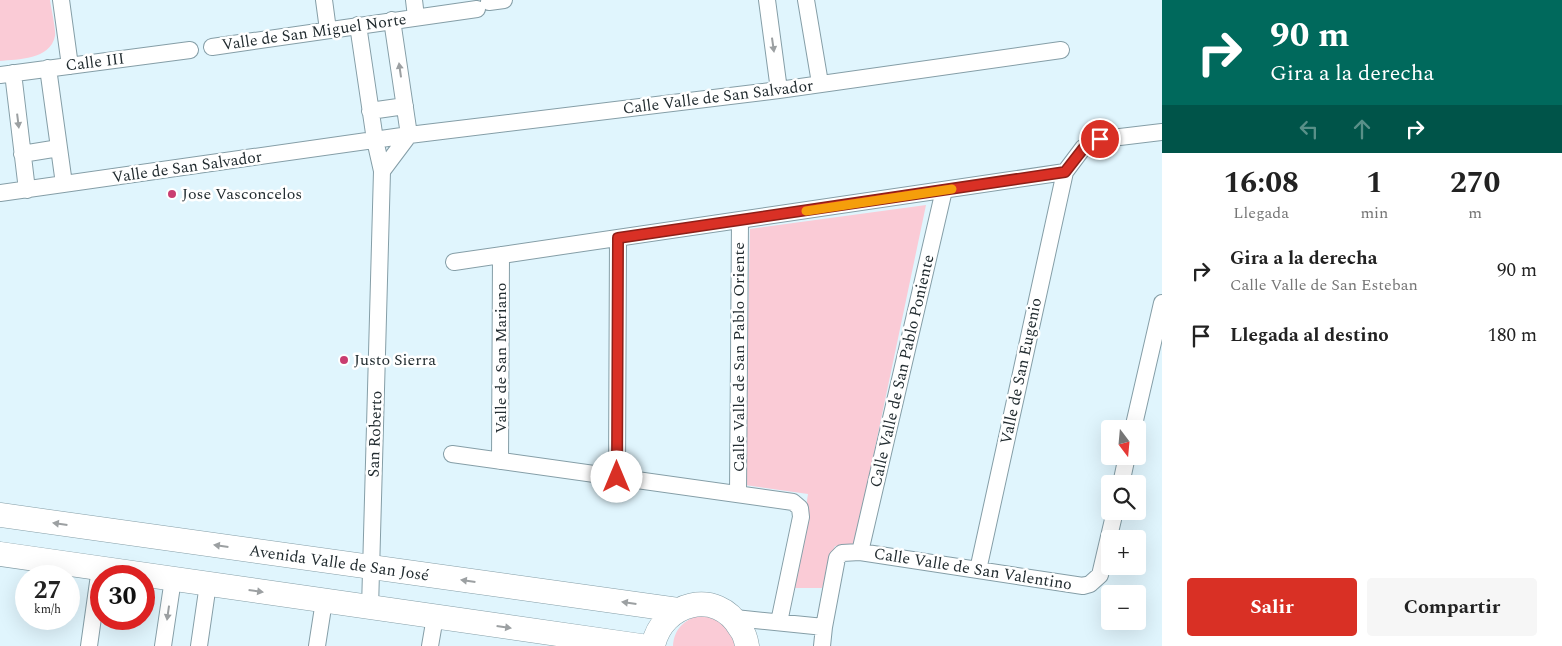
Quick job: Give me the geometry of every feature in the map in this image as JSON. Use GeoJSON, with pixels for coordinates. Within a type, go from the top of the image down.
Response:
{"type":"FeatureCollection","features":[{"type":"Feature","properties":{"kind":"street"},"geometry":{"type":"LineString","coordinates":[[62,0],[70,66]]}},
{"type":"Feature","properties":{"kind":"street"},"geometry":{"type":"LineString","coordinates":[[324,0],[328,30]]}},
{"type":"Feature","properties":{"kind":"street"},"geometry":{"type":"LineString","coordinates":[[414,0],[416,16]]}},
{"type":"Feature","properties":{"kind":"street"},"geometry":{"type":"LineString","coordinates":[[767,0],[779,90]]}},
{"type":"Feature","properties":{"kind":"street"},"geometry":{"type":"LineString","coordinates":[[806,0],[820,84]]}},
{"type":"Feature","properties":{"kind":"street","name":"Valle de San Miguel Norte"},"geometry":{"type":"LineString","coordinates":[[212,47],[490,4]]}},
{"type":"Feature","properties":{"kind":"street"},"geometry":{"type":"LineString","coordinates":[[382,171],[409,135],[392,20]]}},
{"type":"Feature","properties":{"kind":"street","name":"San Roberto"},"geometry":{"type":"LineString","coordinates":[[358,25],[370,111],[382,171],[370,608]]}},
{"type":"Feature","properties":{"kind":"street","name":"Calle III"},"geometry":{"type":"LineString","coordinates":[[6,74],[190,50]]}},
{"type":"Feature","properties":{"kind":"street","name":"Calle Valle de San Salvador"},"geometry":{"type":"LineString","coordinates":[[375,140],[779,90],[1061,50]]}},
{"type":"Feature","properties":{"kind":"street"},"geometry":{"type":"LineString","coordinates":[[48,68],[64,184]]}},
{"type":"Feature","properties":{"kind":"street"},"geometry":{"type":"LineString","coordinates":[[6,74],[27,190]]}},
{"type":"Feature","properties":{"kind":"street"},"geometry":{"type":"LineString","coordinates":[[370,111],[405,106]]}},
{"type":"Feature","properties":{"kind":"street"},"geometry":{"type":"LineString","coordinates":[[454,262],[1065,172],[1083,148],[1095,140],[1162,132]]}},
{"type":"Feature","properties":{"kind":"street","name":"Valle de San Salvador"},"geometry":{"type":"LineString","coordinates":[[0,193],[375,140]]}},
{"type":"Feature","properties":{"kind":"street"},"geometry":{"type":"LineString","coordinates":[[22,154],[59,148]]}},
{"type":"Feature","properties":{"kind":"street","name":"Valle de San Eugenio"},"geometry":{"type":"LineString","coordinates":[[978,570],[1065,172]]}},
{"type":"Feature","properties":{"kind":"street","name":"Calle Valle de San Pablo Poniente"},"geometry":{"type":"LineString","coordinates":[[860,552],[944,190]]}},
{"type":"Feature","properties":{"kind":"street","name":"Calle Valle de San Pablo Oriente"},"geometry":{"type":"LineString","coordinates":[[738,494],[740,221]]}},
{"type":"Feature","properties":{"kind":"street"},"geometry":{"type":"LineString","coordinates":[[617,477],[618,238]]}},
{"type":"Feature","properties":{"kind":"street","name":"Valle de San Mariano"},"geometry":{"type":"LineString","coordinates":[[500,461],[501,255]]}},
{"type":"Feature","properties":{"kind":"street"},"geometry":{"type":"LineString","coordinates":[[1136,420],[1162,303]]}},
{"type":"Feature","properties":{"kind":"street"},"geometry":{"type":"LineString","coordinates":[[452,454],[793,502],[800,508],[800,517],[779,622]]}},
{"type":"Feature","properties":{"kind":"street","name":"Avenida Valle de San José"},"geometry":{"type":"LineString","coordinates":[[0,515],[678,610]]}},
{"type":"Feature","properties":{"kind":"street","name":"Calle Valle de San Valentino"},"geometry":{"type":"LineString","coordinates":[[824,627],[837,558],[842,553],[860,552],[1083,586],[1090,584],[1100,575],[1113,520]]}},
{"type":"Feature","properties":{"kind":"street"},"geometry":{"type":"LineString","coordinates":[[0,554],[90,567]]}},
{"type":"Feature","properties":{"kind":"street"},"geometry":{"type":"LineString","coordinates":[[155,576],[435,617],[546,640],[641,646]]}},
{"type":"Feature","properties":{"kind":"street"},"geometry":{"type":"LineString","coordinates":[[163,646],[173,579]]}},
{"type":"Feature","properties":{"kind":"street"},"geometry":{"type":"LineString","coordinates":[[199,646],[208,584]]}},
{"type":"Feature","properties":{"kind":"street"},"geometry":{"type":"LineString","coordinates":[[317,646],[324,601]]}},
{"type":"Feature","properties":{"kind":"street"},"geometry":{"type":"LineString","coordinates":[[653,646],[660,626],[668,617],[678,610],[694,605],[710,605],[735,618],[743,632],[747,645]]}},
{"type":"Feature","properties":{"kind":"street"},"geometry":{"type":"LineString","coordinates":[[430,646],[435,617]]}},
{"type":"Feature","properties":{"kind":"street"},"geometry":{"type":"LineString","coordinates":[[735,618],[824,627],[822,646]]}},
{"type":"Feature","properties":{"kind":"street"},"geometry":{"type":"LineString","coordinates":[[89,646],[91,630]]}},
{"type":"Feature","properties":{"kind":"shaded area"},"geometry":{"type":"Polygon","coordinates":[[[0,0],[50,0],[55,36],[47,50],[24,59],[0,61],[0,0]]]}},
{"type":"Feature","properties":{"kind":"shaded area"},"geometry":{"type":"Polygon","coordinates":[[[926,205],[854,548],[835,546],[822,588],[793,588],[808,494],[745,485],[750,229],[926,205]]]}},
{"type":"Feature","properties":{"kind":"shaded area"},"geometry":{"type":"Polygon","coordinates":[[[700,615],[709,615],[732,631],[735,646],[673,646],[675,635],[681,626],[700,615]]]}},
{"type":"Feature","properties":{"kind":"slow traffic"},"geometry":{"type":"LineString","coordinates":[[806,211],[952,189]]}},
{"type":"Feature","properties":{"kind":"place","name":"Jose Vasconcelos"},"geometry":{"type":"Point","coordinates":[172,194]}},
{"type":"Feature","properties":{"kind":"place","name":"Justo Sierra"},"geometry":{"type":"Point","coordinates":[344,360]}},
{"type":"Feature","properties":{"kind":"route"},"geometry":{"type":"LineString","coordinates":[[617,477],[618,238],[1065,172],[1086,145],[1100,139]]}}]}
